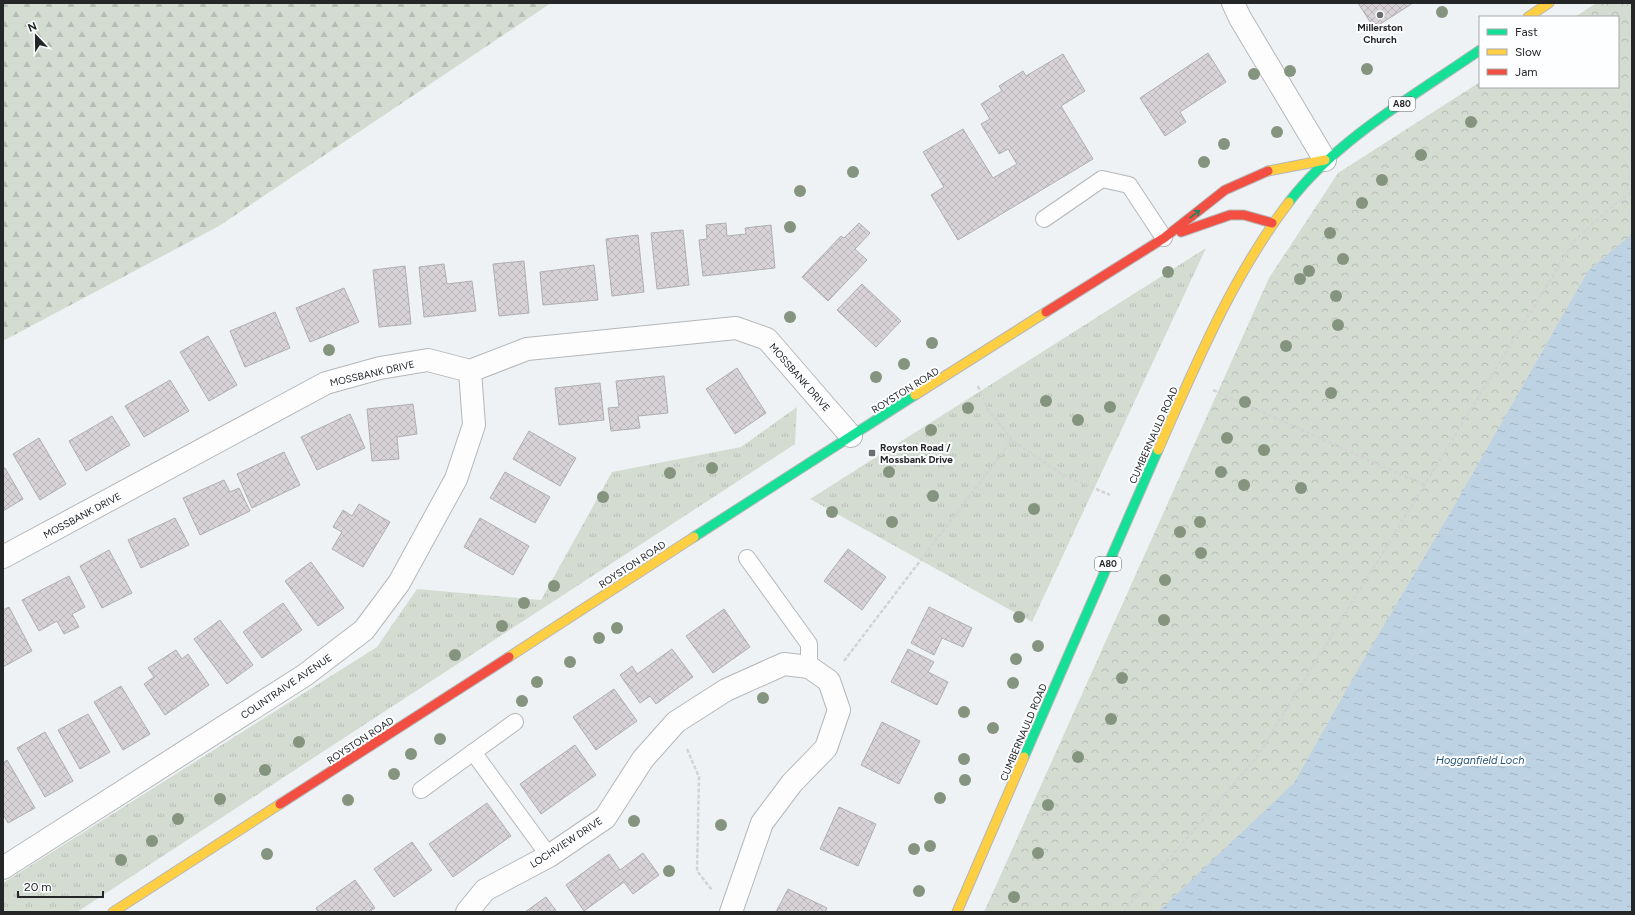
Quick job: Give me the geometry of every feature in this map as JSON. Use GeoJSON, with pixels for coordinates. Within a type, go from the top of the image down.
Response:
{"type":"FeatureCollection","features":[{"type":"Feature","properties":{"kind":"street"},"geometry":{"type":"LineString","coordinates":[[1233,3],[1240,18],[1325,160]]}},
{"type":"Feature","properties":{"kind":"street"},"geometry":{"type":"LineString","coordinates":[[1530,16],[1549,3]]}},
{"type":"Feature","properties":{"kind":"street","name":"CUMBERNAULD ROAD"},"geometry":{"type":"LineString","coordinates":[[957,912],[1134,505],[1219,314],[1272,223],[1303,184],[1325,160],[1479,51]]}},
{"type":"Feature","properties":{"kind":"street","name":"ROYSTON ROAD"},"geometry":{"type":"LineString","coordinates":[[113,912],[851,436],[969,363],[1164,238],[1225,190],[1264,172],[1325,160]]}},
{"type":"Feature","properties":{"kind":"street","name":"ROYSTON ROAD"},"geometry":{"type":"LineString","coordinates":[[1164,238],[1230,215],[1244,214],[1272,223]]}},
{"type":"Feature","properties":{"kind":"street","name":"MOSSBANK DRIVE"},"geometry":{"type":"LineString","coordinates":[[3,557],[326,383],[380,368],[428,360],[470,371],[527,349],[736,328],[767,339],[851,436]]}},
{"type":"Feature","properties":{"kind":"street","name":"COLINTRAIVE AVENUE"},"geometry":{"type":"LineString","coordinates":[[3,868],[305,675],[364,630],[399,583],[456,479],[474,425],[470,371]]}},
{"type":"Feature","properties":{"kind":"street","name":"LOCHVIEW DRIVE"},"geometry":{"type":"LineString","coordinates":[[467,912],[485,890],[549,856],[604,818],[643,759],[676,722],[726,690],[784,664],[809,667],[829,681]]}},
{"type":"Feature","properties":{"kind":"street"},"geometry":{"type":"LineString","coordinates":[[731,912],[762,822],[792,783],[826,748],[839,710],[829,681]]}},
{"type":"Feature","properties":{"kind":"lane"},"geometry":{"type":"LineString","coordinates":[[1044,219],[1102,179],[1129,185],[1164,238]]}},
{"type":"Feature","properties":{"kind":"lane"},"geometry":{"type":"LineString","coordinates":[[747,558],[809,644],[809,667]]}},
{"type":"Feature","properties":{"kind":"lane"},"geometry":{"type":"LineString","coordinates":[[420,790],[514,722]]}},
{"type":"Feature","properties":{"kind":"lane"},"geometry":{"type":"LineString","coordinates":[[473,752],[549,856]]}},
{"type":"Feature","properties":{"kind":"path"},"geometry":{"type":"LineString","coordinates":[[1123,912],[1257,757],[1575,240],[1614,205],[1632,192]]}},
{"type":"Feature","properties":{"kind":"path"},"geometry":{"type":"LineString","coordinates":[[969,363],[988,408],[1012,440],[1063,475],[1134,505]]}},
{"type":"Feature","properties":{"kind":"path"},"geometry":{"type":"LineString","coordinates":[[1190,380],[1424,485]]}},
{"type":"Feature","properties":{"kind":"path"},"geometry":{"type":"LineString","coordinates":[[829,681],[1012,440]]}},
{"type":"Feature","properties":{"kind":"path"},"geometry":{"type":"LineString","coordinates":[[676,722],[699,777],[697,871],[715,894]]}},
{"type":"Feature","properties":{"kind":"green space"},"geometry":{"type":"Polygon","coordinates":[[[3,3],[551,3],[219,226],[3,341],[3,3]]]}},
{"type":"Feature","properties":{"kind":"green space"},"geometry":{"type":"Polygon","coordinates":[[[1596,3],[1632,3],[1632,912],[984,912],[1269,278],[1338,173],[1479,83],[1479,88],[1619,88],[1619,16],[1576,16],[1596,3]]]}},
{"type":"Feature","properties":{"kind":"green space"},"geometry":{"type":"Polygon","coordinates":[[[1206,248],[1032,622],[810,499],[1206,248]]]}},
{"type":"Feature","properties":{"kind":"green space"},"geometry":{"type":"Polygon","coordinates":[[[797,407],[795,444],[77,912],[3,912],[3,883],[377,647],[417,589],[541,600],[612,472],[741,447],[797,407]]]}},
{"type":"Feature","properties":{"kind":"water","name":"Hogganfield Loch"},"geometry":{"type":"Polygon","coordinates":[[[1632,234],[1632,912],[1158,912],[1294,783],[1588,271],[1632,234]]]}},
{"type":"Feature","properties":{"kind":"building","name":"Millerston Church"},"geometry":{"type":"Polygon","coordinates":[[[1358,3],[1413,3],[1374,28],[1358,3]]]}},
{"type":"Feature","properties":{"kind":"building"},"geometry":{"type":"Polygon","coordinates":[[[1208,53],[1226,82],[1180,112],[1186,122],[1165,136],[1140,98],[1208,53]]]}},
{"type":"Feature","properties":{"kind":"building"},"geometry":{"type":"Polygon","coordinates":[[[1063,54],[1085,91],[1061,106],[1093,159],[958,240],[931,195],[944,187],[923,152],[963,129],[993,178],[1017,164],[1008,149],[999,154],[981,124],[990,119],[981,104],[1002,91],[999,86],[1023,71],[1026,76],[1063,54]]]}},
{"type":"Feature","properties":{"kind":"building"},"geometry":{"type":"Polygon","coordinates":[[[726,223],[727,236],[746,234],[745,228],[771,225],[775,268],[703,276],[699,240],[707,239],[706,225],[726,223]]]}},
{"type":"Feature","properties":{"kind":"building"},"geometry":{"type":"Polygon","coordinates":[[[859,223],[870,233],[855,249],[867,260],[828,301],[802,277],[841,236],[844,238],[859,223]]]}},
{"type":"Feature","properties":{"kind":"building"},"geometry":{"type":"Polygon","coordinates":[[[683,230],[689,285],[657,289],[651,233],[683,230]]]}},
{"type":"Feature","properties":{"kind":"building"},"geometry":{"type":"Polygon","coordinates":[[[638,235],[644,292],[612,296],[606,239],[638,235]]]}},
{"type":"Feature","properties":{"kind":"building"},"geometry":{"type":"Polygon","coordinates":[[[524,261],[529,313],[499,316],[493,264],[524,261]]]}},
{"type":"Feature","properties":{"kind":"building"},"geometry":{"type":"Polygon","coordinates":[[[444,264],[447,284],[472,281],[476,311],[424,317],[419,267],[444,264]]]}},
{"type":"Feature","properties":{"kind":"building"},"geometry":{"type":"Polygon","coordinates":[[[594,265],[598,300],[543,305],[540,272],[594,265]]]}},
{"type":"Feature","properties":{"kind":"building"},"geometry":{"type":"Polygon","coordinates":[[[405,266],[411,324],[379,327],[373,270],[405,266]]]}},
{"type":"Feature","properties":{"kind":"building"},"geometry":{"type":"Polygon","coordinates":[[[862,284],[901,321],[876,347],[837,310],[862,284]]]}},
{"type":"Feature","properties":{"kind":"building"},"geometry":{"type":"Polygon","coordinates":[[[344,288],[359,322],[310,342],[296,308],[344,288]]]}},
{"type":"Feature","properties":{"kind":"building"},"geometry":{"type":"Polygon","coordinates":[[[275,312],[290,348],[245,367],[230,331],[275,312]]]}},
{"type":"Feature","properties":{"kind":"building"},"geometry":{"type":"Polygon","coordinates":[[[208,336],[237,385],[209,401],[180,352],[208,336]]]}},
{"type":"Feature","properties":{"kind":"building"},"geometry":{"type":"Polygon","coordinates":[[[737,368],[766,413],[735,434],[706,389],[737,368]]]}},
{"type":"Feature","properties":{"kind":"building"},"geometry":{"type":"Polygon","coordinates":[[[664,376],[668,413],[638,416],[640,428],[611,431],[608,408],[619,407],[616,381],[664,376]]]}},
{"type":"Feature","properties":{"kind":"building"},"geometry":{"type":"Polygon","coordinates":[[[170,380],[189,411],[144,437],[125,406],[170,380]]]}},
{"type":"Feature","properties":{"kind":"building"},"geometry":{"type":"Polygon","coordinates":[[[600,383],[604,420],[559,425],[555,388],[600,383]]]}},
{"type":"Feature","properties":{"kind":"building"},"geometry":{"type":"Polygon","coordinates":[[[413,404],[417,434],[397,437],[399,459],[372,461],[367,409],[413,404]]]}},
{"type":"Feature","properties":{"kind":"building"},"geometry":{"type":"Polygon","coordinates":[[[350,414],[365,448],[317,470],[301,437],[350,414]]]}},
{"type":"Feature","properties":{"kind":"building"},"geometry":{"type":"Polygon","coordinates":[[[112,416],[130,445],[86,471],[69,441],[112,416]]]}},
{"type":"Feature","properties":{"kind":"building"},"geometry":{"type":"Polygon","coordinates":[[[529,431],[576,458],[560,486],[513,459],[529,431]]]}},
{"type":"Feature","properties":{"kind":"building"},"geometry":{"type":"Polygon","coordinates":[[[39,438],[66,484],[40,500],[13,454],[39,438]]]}},
{"type":"Feature","properties":{"kind":"building"},"geometry":{"type":"Polygon","coordinates":[[[284,452],[300,485],[252,508],[237,474],[284,452]]]}},
{"type":"Feature","properties":{"kind":"building"},"geometry":{"type":"Polygon","coordinates":[[[5,468],[23,499],[3,511],[3,469],[5,468]]]}},
{"type":"Feature","properties":{"kind":"building"},"geometry":{"type":"Polygon","coordinates":[[[505,472],[550,497],[535,523],[490,498],[505,472]]]}},
{"type":"Feature","properties":{"kind":"building"},"geometry":{"type":"Polygon","coordinates":[[[224,480],[230,492],[239,488],[250,511],[200,535],[183,498],[224,480]]]}},
{"type":"Feature","properties":{"kind":"building"},"geometry":{"type":"Polygon","coordinates":[[[359,504],[390,522],[363,567],[332,549],[342,532],[333,527],[343,510],[352,516],[359,504]]]}},
{"type":"Feature","properties":{"kind":"building"},"geometry":{"type":"Polygon","coordinates":[[[175,518],[189,545],[141,568],[128,540],[175,518]]]}},
{"type":"Feature","properties":{"kind":"building"},"geometry":{"type":"Polygon","coordinates":[[[480,518],[529,546],[513,575],[464,547],[480,518]]]}},
{"type":"Feature","properties":{"kind":"building"},"geometry":{"type":"Polygon","coordinates":[[[848,549],[886,577],[862,610],[824,581],[848,549]]]}},
{"type":"Feature","properties":{"kind":"building"},"geometry":{"type":"Polygon","coordinates":[[[109,550],[132,593],[102,608],[80,566],[109,550]]]}},
{"type":"Feature","properties":{"kind":"building"},"geometry":{"type":"Polygon","coordinates":[[[311,562],[344,608],[318,626],[285,581],[311,562]]]}},
{"type":"Feature","properties":{"kind":"building"},"geometry":{"type":"Polygon","coordinates":[[[69,576],[85,607],[72,614],[79,627],[64,634],[57,621],[39,631],[22,600],[69,576]]]}},
{"type":"Feature","properties":{"kind":"building"},"geometry":{"type":"Polygon","coordinates":[[[283,603],[302,630],[262,658],[243,632],[283,603]]]}},
{"type":"Feature","properties":{"kind":"building"},"geometry":{"type":"Polygon","coordinates":[[[9,607],[32,651],[3,667],[3,610],[9,607]]]}},
{"type":"Feature","properties":{"kind":"building"},"geometry":{"type":"Polygon","coordinates":[[[929,607],[972,628],[963,647],[942,638],[934,655],[911,643],[929,607]]]}},
{"type":"Feature","properties":{"kind":"building"},"geometry":{"type":"Polygon","coordinates":[[[724,609],[750,647],[713,673],[686,636],[724,609]]]}},
{"type":"Feature","properties":{"kind":"building"},"geometry":{"type":"Polygon","coordinates":[[[220,620],[253,665],[227,684],[194,639],[220,620]]]}},
{"type":"Feature","properties":{"kind":"building"},"geometry":{"type":"Polygon","coordinates":[[[672,649],[693,677],[656,704],[650,696],[640,703],[620,675],[632,666],[637,674],[672,649]]]}},
{"type":"Feature","properties":{"kind":"building"},"geometry":{"type":"Polygon","coordinates":[[[908,649],[934,662],[928,672],[948,682],[937,705],[891,682],[908,649]]]}},
{"type":"Feature","properties":{"kind":"building"},"geometry":{"type":"Polygon","coordinates":[[[176,650],[182,659],[188,654],[209,685],[165,715],[144,684],[154,677],[148,668],[176,650]]]}},
{"type":"Feature","properties":{"kind":"building"},"geometry":{"type":"Polygon","coordinates":[[[121,686],[150,734],[123,750],[94,702],[121,686]]]}},
{"type":"Feature","properties":{"kind":"building"},"geometry":{"type":"Polygon","coordinates":[[[614,689],[637,721],[596,750],[573,717],[614,689]]]}},
{"type":"Feature","properties":{"kind":"building"},"geometry":{"type":"Polygon","coordinates":[[[88,714],[110,752],[80,769],[58,730],[88,714]]]}},
{"type":"Feature","properties":{"kind":"building"},"geometry":{"type":"Polygon","coordinates":[[[882,722],[920,741],[899,784],[861,765],[882,722]]]}},
{"type":"Feature","properties":{"kind":"building"},"geometry":{"type":"Polygon","coordinates":[[[45,732],[73,781],[45,797],[17,748],[45,732]]]}},
{"type":"Feature","properties":{"kind":"building"},"geometry":{"type":"Polygon","coordinates":[[[575,745],[596,775],[541,814],[520,784],[575,745]]]}},
{"type":"Feature","properties":{"kind":"building"},"geometry":{"type":"Polygon","coordinates":[[[7,760],[35,808],[8,823],[3,814],[3,763],[7,760]]]}},
{"type":"Feature","properties":{"kind":"building"},"geometry":{"type":"Polygon","coordinates":[[[487,803],[511,836],[453,877],[429,844],[487,803]]]}},
{"type":"Feature","properties":{"kind":"building"},"geometry":{"type":"Polygon","coordinates":[[[839,807],[876,824],[858,866],[820,849],[839,807]]]}},
{"type":"Feature","properties":{"kind":"building"},"geometry":{"type":"Polygon","coordinates":[[[412,842],[432,870],[394,897],[374,869],[412,842]]]}},
{"type":"Feature","properties":{"kind":"building"},"geometry":{"type":"Polygon","coordinates":[[[643,853],[659,875],[633,894],[624,882],[584,911],[566,885],[609,854],[620,870],[643,853]]]}},
{"type":"Feature","properties":{"kind":"building"},"geometry":{"type":"Polygon","coordinates":[[[355,880],[375,908],[369,912],[318,912],[316,908],[355,880]]]}},
{"type":"Feature","properties":{"kind":"building"},"geometry":{"type":"Polygon","coordinates":[[[788,889],[827,908],[825,912],[776,912],[788,889]]]}},
{"type":"Feature","properties":{"kind":"building"},"geometry":{"type":"Polygon","coordinates":[[[546,897],[557,912],[525,912],[546,897]]]}},
{"type":"Feature","properties":{"kind":"traffic: fast"},"geometry":{"type":"LineString","coordinates":[[1289,202],[1308,179],[1353,138],[1378,119],[1479,51]]}},
{"type":"Feature","properties":{"kind":"traffic: fast"},"geometry":{"type":"LineString","coordinates":[[694,537],[915,395]]}},
{"type":"Feature","properties":{"kind":"traffic: fast"},"geometry":{"type":"LineString","coordinates":[[1024,757],[1158,450]]}},
{"type":"Feature","properties":{"kind":"traffic: slow"},"geometry":{"type":"LineString","coordinates":[[1530,16],[1549,3]]}},
{"type":"Feature","properties":{"kind":"traffic: slow"},"geometry":{"type":"LineString","coordinates":[[1268,171],[1325,160]]}},
{"type":"Feature","properties":{"kind":"traffic: slow"},"geometry":{"type":"LineString","coordinates":[[1158,450],[1216,322],[1250,260],[1289,202]]}},
{"type":"Feature","properties":{"kind":"traffic: slow"},"geometry":{"type":"LineString","coordinates":[[915,395],[1046,312]]}},
{"type":"Feature","properties":{"kind":"traffic: slow"},"geometry":{"type":"LineString","coordinates":[[509,657],[694,537]]}},
{"type":"Feature","properties":{"kind":"traffic: slow"},"geometry":{"type":"LineString","coordinates":[[957,912],[1024,757]]}},
{"type":"Feature","properties":{"kind":"traffic: slow"},"geometry":{"type":"LineString","coordinates":[[113,912],[280,804]]}},
{"type":"Feature","properties":{"kind":"traffic: jam"},"geometry":{"type":"LineString","coordinates":[[1046,312],[1164,238],[1225,190],[1268,171]]}},
{"type":"Feature","properties":{"kind":"traffic: jam"},"geometry":{"type":"LineString","coordinates":[[1181,232],[1230,215],[1244,215],[1272,223]]}},
{"type":"Feature","properties":{"kind":"traffic: jam"},"geometry":{"type":"LineString","coordinates":[[280,804],[509,657]]}},
{"type":"Feature","properties":{"kind":"place","name":"Millerston Church"},"geometry":{"type":"Point","coordinates":[1380,15]}},
{"type":"Feature","properties":{"kind":"place","name":"Royston Road / Mossbank Drive"},"geometry":{"type":"Point","coordinates":[872,453]}}]}
